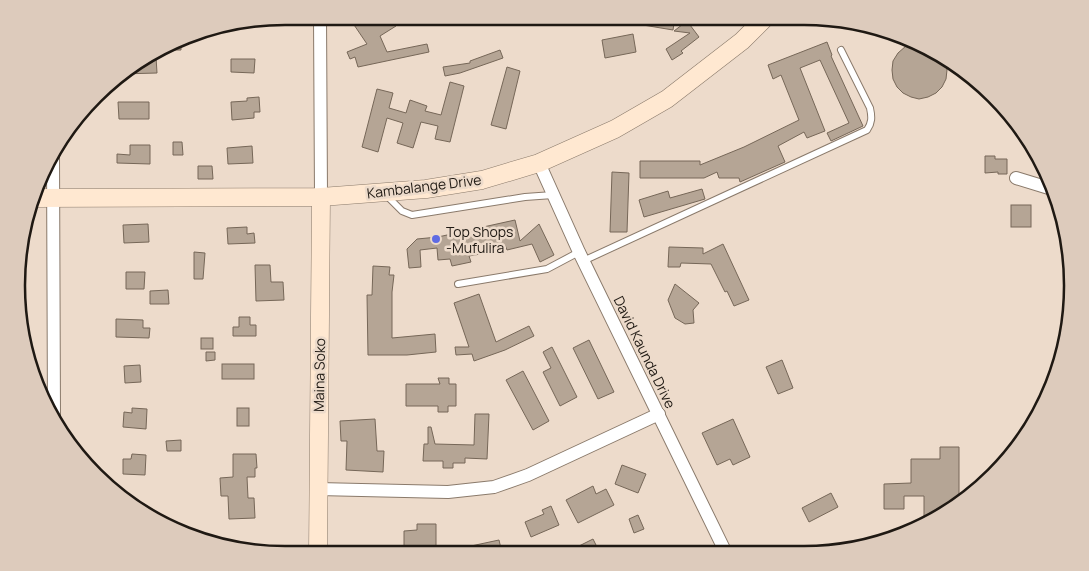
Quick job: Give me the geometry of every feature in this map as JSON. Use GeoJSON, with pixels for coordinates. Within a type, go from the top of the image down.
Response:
{"type":"FeatureCollection","features":[{"type":"Feature","properties":{"kind":"street"},"geometry":{"type":"LineString","coordinates":[[320,25],[321,197]]}},
{"type":"Feature","properties":{"kind":"street","name":"Kambalange Drive"},"geometry":{"type":"LineString","coordinates":[[40,198],[321,197],[426,189],[482,180],[539,163],[615,129],[668,99],[742,41],[758,25]]}},
{"type":"Feature","properties":{"kind":"street","name":"David Kaunda Drive"},"geometry":{"type":"LineString","coordinates":[[539,163],[581,256],[723,546]]}},
{"type":"Feature","properties":{"kind":"street"},"geometry":{"type":"LineString","coordinates":[[53,169],[54,405]]}},
{"type":"Feature","properties":{"kind":"street"},"geometry":{"type":"LineString","coordinates":[[1016,178],[1044,187]]}},
{"type":"Feature","properties":{"kind":"street","name":"Maina Soko"},"geometry":{"type":"LineString","coordinates":[[318,546],[321,197]]}},
{"type":"Feature","properties":{"kind":"street"},"geometry":{"type":"LineString","coordinates":[[318,488],[448,492],[494,487],[528,475],[659,414]]}},
{"type":"Feature","properties":{"kind":"lane"},"geometry":{"type":"LineString","coordinates":[[458,284],[547,269],[581,256],[867,130],[871,124],[872,117],[870,108],[841,50]]}},
{"type":"Feature","properties":{"kind":"lane"},"geometry":{"type":"LineString","coordinates":[[384,193],[402,211],[412,215],[525,197],[553,195]]}},
{"type":"Feature","properties":{"kind":"building"},"geometry":{"type":"Polygon","coordinates":[[[354,25],[395,25],[380,36],[387,52],[427,44],[429,52],[358,67],[355,57],[350,59],[347,52],[367,44],[354,25]]]}},
{"type":"Feature","properties":{"kind":"building"},"geometry":{"type":"Polygon","coordinates":[[[643,25],[674,25],[673,30],[643,25]]]}},
{"type":"Feature","properties":{"kind":"building"},"geometry":{"type":"Polygon","coordinates":[[[682,25],[690,25],[699,37],[681,51],[683,53],[672,60],[666,49],[690,33],[674,31],[682,25]]]}},
{"type":"Feature","properties":{"kind":"building"},"geometry":{"type":"Polygon","coordinates":[[[633,34],[636,52],[605,58],[602,40],[633,34]]]}},
{"type":"Feature","properties":{"kind":"building"},"geometry":{"type":"Polygon","coordinates":[[[827,42],[831,56],[863,126],[831,141],[827,133],[849,123],[820,60],[800,68],[825,131],[807,138],[804,132],[778,146],[785,162],[740,182],[739,178],[719,178],[717,172],[704,178],[640,178],[640,161],[700,161],[700,165],[744,147],[799,120],[781,75],[773,79],[768,65],[827,42]]]}},
{"type":"Feature","properties":{"kind":"building"},"geometry":{"type":"Polygon","coordinates":[[[906,46],[947,68],[946,79],[942,87],[936,93],[919,99],[903,93],[893,79],[893,61],[906,46]]]}},
{"type":"Feature","properties":{"kind":"building"},"geometry":{"type":"Polygon","coordinates":[[[500,50],[503,58],[460,73],[445,76],[443,67],[470,63],[470,61],[500,50]]]}},
{"type":"Feature","properties":{"kind":"building"},"geometry":{"type":"Polygon","coordinates":[[[156,59],[157,73],[135,74],[156,59]]]}},
{"type":"Feature","properties":{"kind":"building"},"geometry":{"type":"Polygon","coordinates":[[[231,59],[255,59],[254,73],[231,72],[231,59]]]}},
{"type":"Feature","properties":{"kind":"building"},"geometry":{"type":"Polygon","coordinates":[[[507,67],[520,71],[506,129],[491,125],[507,67]]]}},
{"type":"Feature","properties":{"kind":"building"},"geometry":{"type":"Polygon","coordinates":[[[450,82],[464,86],[450,142],[435,139],[438,126],[421,122],[413,148],[397,143],[403,123],[387,118],[378,152],[362,147],[377,89],[393,93],[389,108],[406,113],[410,100],[427,106],[425,111],[441,115],[450,82]]]}},
{"type":"Feature","properties":{"kind":"building"},"geometry":{"type":"Polygon","coordinates":[[[259,97],[260,112],[254,112],[254,118],[232,120],[231,102],[247,101],[247,98],[259,97]]]}},
{"type":"Feature","properties":{"kind":"building"},"geometry":{"type":"Polygon","coordinates":[[[118,102],[149,102],[149,119],[119,119],[118,102]]]}},
{"type":"Feature","properties":{"kind":"building"},"geometry":{"type":"Polygon","coordinates":[[[173,142],[182,142],[183,155],[173,155],[173,142]]]}},
{"type":"Feature","properties":{"kind":"building"},"geometry":{"type":"Polygon","coordinates":[[[130,145],[150,145],[150,164],[117,163],[117,154],[130,155],[130,145]]]}},
{"type":"Feature","properties":{"kind":"building"},"geometry":{"type":"Polygon","coordinates":[[[252,146],[253,163],[228,164],[227,148],[252,146]]]}},
{"type":"Feature","properties":{"kind":"building"},"geometry":{"type":"Polygon","coordinates":[[[985,156],[995,156],[995,159],[1007,159],[1007,174],[998,174],[998,172],[985,173],[985,156]]]}},
{"type":"Feature","properties":{"kind":"building"},"geometry":{"type":"Polygon","coordinates":[[[198,166],[212,166],[213,179],[198,179],[198,166]]]}},
{"type":"Feature","properties":{"kind":"building"},"geometry":{"type":"Polygon","coordinates":[[[612,172],[629,173],[627,232],[610,232],[612,172]]]}},
{"type":"Feature","properties":{"kind":"building"},"geometry":{"type":"Polygon","coordinates":[[[702,189],[705,199],[644,217],[639,200],[668,191],[670,198],[702,189]]]}},
{"type":"Feature","properties":{"kind":"building"},"geometry":{"type":"Polygon","coordinates":[[[1011,205],[1031,205],[1031,227],[1011,227],[1011,205]]]}},
{"type":"Feature","properties":{"kind":"building"},"geometry":{"type":"Polygon","coordinates":[[[515,220],[520,241],[539,224],[554,255],[540,262],[532,244],[507,250],[505,245],[485,249],[486,253],[469,256],[471,262],[452,266],[450,259],[438,260],[437,248],[420,250],[421,267],[409,268],[407,249],[417,239],[438,237],[515,220]]]}},
{"type":"Feature","properties":{"kind":"building"},"geometry":{"type":"Polygon","coordinates":[[[148,224],[149,242],[124,243],[123,225],[148,224]]]}},
{"type":"Feature","properties":{"kind":"building"},"geometry":{"type":"Polygon","coordinates":[[[247,227],[247,234],[254,233],[255,243],[228,244],[227,228],[247,227]]]}},
{"type":"Feature","properties":{"kind":"building"},"geometry":{"type":"Polygon","coordinates":[[[723,244],[749,300],[734,306],[711,264],[681,263],[680,267],[668,267],[669,247],[703,248],[703,254],[723,244]]]}},
{"type":"Feature","properties":{"kind":"building"},"geometry":{"type":"Polygon","coordinates":[[[194,252],[205,253],[203,279],[194,279],[194,252]]]}},
{"type":"Feature","properties":{"kind":"building"},"geometry":{"type":"Polygon","coordinates":[[[255,265],[270,265],[271,282],[283,282],[284,300],[256,301],[255,265]]]}},
{"type":"Feature","properties":{"kind":"building"},"geometry":{"type":"Polygon","coordinates":[[[373,266],[390,267],[389,275],[394,275],[392,338],[435,334],[436,352],[407,355],[368,355],[367,295],[372,295],[373,266]]]}},
{"type":"Feature","properties":{"kind":"building"},"geometry":{"type":"Polygon","coordinates":[[[126,272],[145,272],[144,289],[126,289],[126,272]]]}},
{"type":"Feature","properties":{"kind":"building"},"geometry":{"type":"Polygon","coordinates":[[[675,284],[699,303],[693,310],[694,323],[685,324],[675,318],[668,300],[675,284]]]}},
{"type":"Feature","properties":{"kind":"building"},"geometry":{"type":"Polygon","coordinates":[[[168,290],[169,304],[150,304],[150,291],[168,290]]]}},
{"type":"Feature","properties":{"kind":"building"},"geometry":{"type":"Polygon","coordinates":[[[479,294],[496,342],[529,326],[534,336],[505,350],[474,361],[472,354],[456,355],[455,347],[469,347],[454,303],[479,294]]]}},
{"type":"Feature","properties":{"kind":"building"},"geometry":{"type":"Polygon","coordinates":[[[239,317],[250,317],[250,325],[256,325],[256,336],[233,336],[233,327],[239,327],[239,317]]]}},
{"type":"Feature","properties":{"kind":"building"},"geometry":{"type":"Polygon","coordinates":[[[116,319],[143,320],[143,328],[150,328],[149,338],[116,337],[116,319]]]}},
{"type":"Feature","properties":{"kind":"building"},"geometry":{"type":"Polygon","coordinates":[[[201,338],[213,338],[213,349],[201,349],[201,338]]]}},
{"type":"Feature","properties":{"kind":"building"},"geometry":{"type":"Polygon","coordinates":[[[589,340],[614,392],[598,399],[573,348],[589,340]]]}},
{"type":"Feature","properties":{"kind":"building"},"geometry":{"type":"Polygon","coordinates":[[[552,347],[577,397],[560,406],[543,372],[551,368],[543,352],[552,347]]]}},
{"type":"Feature","properties":{"kind":"building"},"geometry":{"type":"Polygon","coordinates":[[[206,352],[215,352],[215,360],[206,361],[206,352]]]}},
{"type":"Feature","properties":{"kind":"building"},"geometry":{"type":"Polygon","coordinates":[[[782,360],[793,388],[778,394],[766,367],[782,360]]]}},
{"type":"Feature","properties":{"kind":"building"},"geometry":{"type":"Polygon","coordinates":[[[222,364],[254,364],[254,379],[222,379],[222,364]]]}},
{"type":"Feature","properties":{"kind":"building"},"geometry":{"type":"Polygon","coordinates":[[[140,365],[141,382],[125,383],[124,366],[140,365]]]}},
{"type":"Feature","properties":{"kind":"building"},"geometry":{"type":"Polygon","coordinates":[[[523,371],[549,421],[533,430],[506,380],[523,371]]]}},
{"type":"Feature","properties":{"kind":"building"},"geometry":{"type":"Polygon","coordinates":[[[438,378],[449,378],[449,384],[456,384],[456,406],[448,406],[448,412],[438,412],[438,406],[406,406],[406,384],[440,384],[438,378]]]}},
{"type":"Feature","properties":{"kind":"building"},"geometry":{"type":"Polygon","coordinates":[[[132,408],[147,409],[146,429],[123,427],[124,412],[132,413],[132,408]]]}},
{"type":"Feature","properties":{"kind":"building"},"geometry":{"type":"Polygon","coordinates":[[[237,408],[249,408],[249,426],[237,426],[237,408]]]}},
{"type":"Feature","properties":{"kind":"building"},"geometry":{"type":"Polygon","coordinates":[[[475,414],[489,414],[487,459],[465,458],[465,463],[453,463],[453,468],[443,468],[443,461],[423,461],[424,444],[428,444],[428,427],[431,427],[435,444],[474,445],[475,414]]]}},
{"type":"Feature","properties":{"kind":"building"},"geometry":{"type":"Polygon","coordinates":[[[375,419],[377,451],[384,451],[383,472],[346,470],[347,441],[341,441],[340,421],[375,419]]]}},
{"type":"Feature","properties":{"kind":"building"},"geometry":{"type":"Polygon","coordinates":[[[733,419],[750,457],[733,465],[730,459],[717,465],[702,433],[733,419]]]}},
{"type":"Feature","properties":{"kind":"building"},"geometry":{"type":"Polygon","coordinates":[[[181,440],[181,451],[167,451],[166,441],[181,440]]]}},
{"type":"Feature","properties":{"kind":"building"},"geometry":{"type":"Polygon","coordinates":[[[940,447],[959,447],[959,494],[924,516],[924,496],[904,496],[904,509],[884,509],[884,484],[911,483],[911,459],[940,459],[940,447]]]}},
{"type":"Feature","properties":{"kind":"building"},"geometry":{"type":"Polygon","coordinates":[[[132,454],[146,455],[145,475],[123,474],[123,459],[131,459],[132,454]]]}},
{"type":"Feature","properties":{"kind":"building"},"geometry":{"type":"Polygon","coordinates":[[[233,454],[256,454],[257,468],[255,468],[255,477],[247,477],[248,498],[254,498],[255,518],[229,519],[228,496],[221,496],[220,478],[233,477],[233,454]]]}},
{"type":"Feature","properties":{"kind":"building"},"geometry":{"type":"Polygon","coordinates":[[[622,465],[646,474],[638,493],[615,484],[622,465]]]}},
{"type":"Feature","properties":{"kind":"building"},"geometry":{"type":"Polygon","coordinates":[[[593,486],[596,494],[606,489],[614,505],[578,523],[566,500],[593,486]]]}},
{"type":"Feature","properties":{"kind":"building"},"geometry":{"type":"Polygon","coordinates":[[[831,493],[838,507],[809,522],[802,508],[831,493]]]}},
{"type":"Feature","properties":{"kind":"building"},"geometry":{"type":"Polygon","coordinates":[[[551,506],[559,525],[531,537],[525,522],[544,514],[542,510],[551,506]]]}},
{"type":"Feature","properties":{"kind":"building"},"geometry":{"type":"Polygon","coordinates":[[[638,515],[644,529],[634,533],[629,519],[638,515]]]}},
{"type":"Feature","properties":{"kind":"building"},"geometry":{"type":"Polygon","coordinates":[[[417,524],[436,524],[436,546],[404,546],[404,531],[417,530],[417,524]]]}},
{"type":"Feature","properties":{"kind":"building"},"geometry":{"type":"Polygon","coordinates":[[[593,539],[596,546],[579,546],[593,539]]]}},
{"type":"Feature","properties":{"kind":"building"},"geometry":{"type":"Polygon","coordinates":[[[499,540],[500,546],[471,546],[499,540]]]}},
{"type":"Feature","properties":{"kind":"place","name":"Top Shops -Mufulira"},"geometry":{"type":"Point","coordinates":[436,239]}}]}
